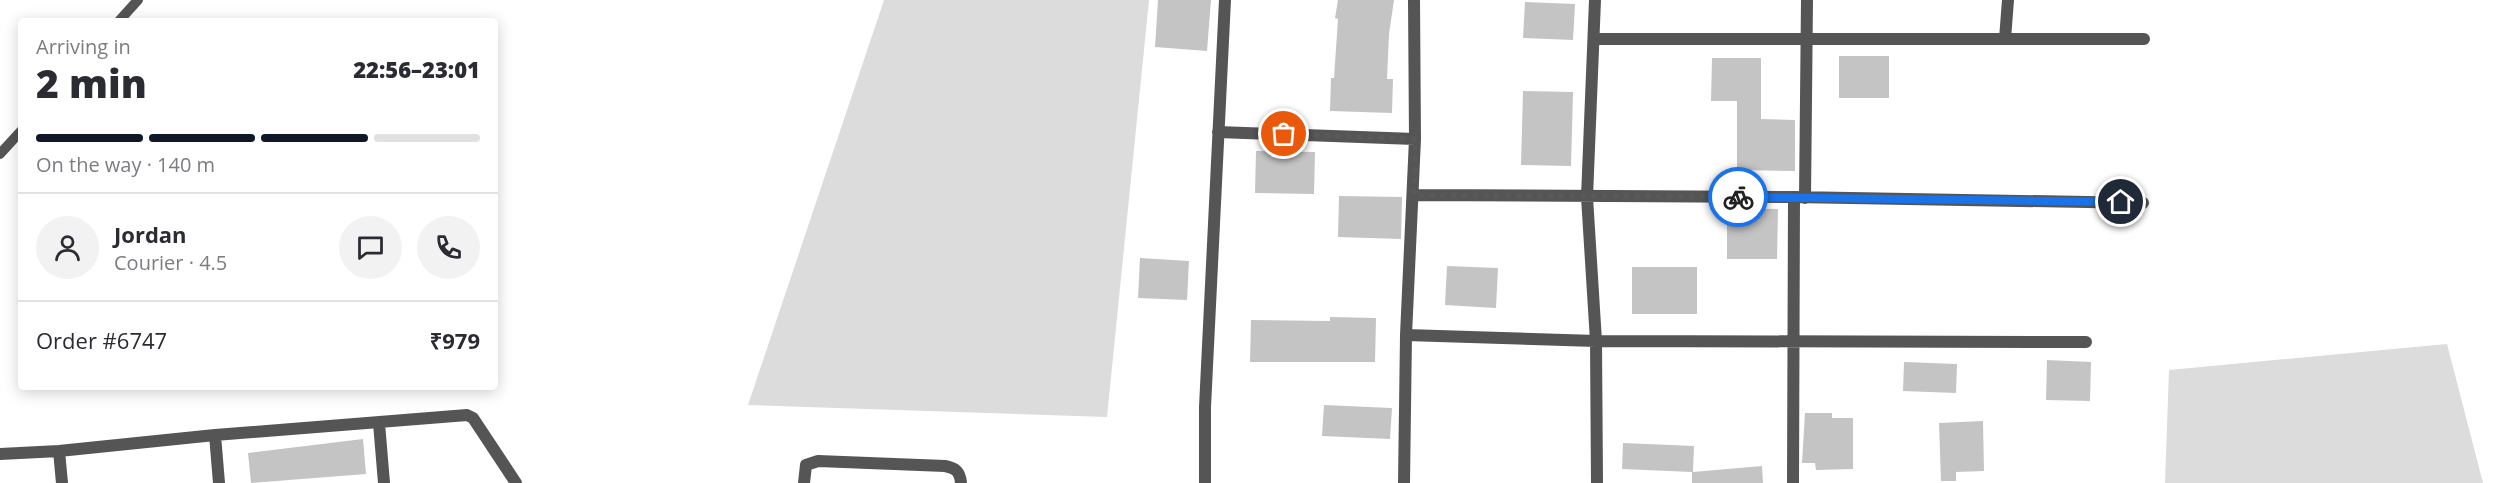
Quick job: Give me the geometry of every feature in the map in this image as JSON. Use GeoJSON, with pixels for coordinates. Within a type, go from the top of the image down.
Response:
{"type":"FeatureCollection","features":[{"type":"Feature","properties":{"kind":"street"},"geometry":{"type":"LineString","coordinates":[[1205,483],[1205,407],[1225,0]]}},
{"type":"Feature","properties":{"kind":"street"},"geometry":{"type":"LineString","coordinates":[[1404,483],[1406,335],[1414,195],[1414,0]]}},
{"type":"Feature","properties":{"kind":"street"},"geometry":{"type":"LineString","coordinates":[[1595,0],[1587,197],[1596,341],[1597,483]]}},
{"type":"Feature","properties":{"kind":"street"},"geometry":{"type":"LineString","coordinates":[[1793,483],[1793,342],[1808,0]]}},
{"type":"Feature","properties":{"kind":"street"},"geometry":{"type":"LineString","coordinates":[[2005,39],[2008,0]]}},
{"type":"Feature","properties":{"kind":"street"},"geometry":{"type":"LineString","coordinates":[[1594,39],[2144,39]]}},
{"type":"Feature","properties":{"kind":"street"},"geometry":{"type":"LineString","coordinates":[[1218,132],[1415,139]]}},
{"type":"Feature","properties":{"kind":"street"},"geometry":{"type":"LineString","coordinates":[[1414,195],[1799,197],[2143,203]]}},
{"type":"Feature","properties":{"kind":"street"},"geometry":{"type":"LineString","coordinates":[[1406,335],[1596,341],[2086,342]]}},
{"type":"Feature","properties":{"kind":"street"},"geometry":{"type":"LineString","coordinates":[[0,454],[59,451],[215,435],[467,415],[478,424],[516,483]]}},
{"type":"Feature","properties":{"kind":"street"},"geometry":{"type":"LineString","coordinates":[[379,423],[384,483]]}},
{"type":"Feature","properties":{"kind":"street"},"geometry":{"type":"LineString","coordinates":[[215,435],[219,483]]}},
{"type":"Feature","properties":{"kind":"street"},"geometry":{"type":"LineString","coordinates":[[59,451],[62,483]]}},
{"type":"Feature","properties":{"kind":"street"},"geometry":{"type":"LineString","coordinates":[[804,483],[806,465],[818,461],[945,466],[960,474],[960,483]]}},
{"type":"Feature","properties":{"kind":"lane"},"geometry":{"type":"LineString","coordinates":[[122,18],[138,0]]}},
{"type":"Feature","properties":{"kind":"lane"},"geometry":{"type":"LineString","coordinates":[[0,154],[18,133]]}},
{"type":"Feature","properties":{"kind":"shaded area"},"geometry":{"type":"Polygon","coordinates":[[[884,0],[1149,0],[1107,417],[748,405],[884,0]]]}},
{"type":"Feature","properties":{"kind":"shaded area"},"geometry":{"type":"Polygon","coordinates":[[[2447,344],[2483,483],[2165,483],[2169,370],[2447,344]]]}},
{"type":"Feature","properties":{"kind":"building"},"geometry":{"type":"Polygon","coordinates":[[[1158,0],[1211,0],[1207,51],[1155,47],[1158,0]]]}},
{"type":"Feature","properties":{"kind":"building"},"geometry":{"type":"Polygon","coordinates":[[[1338,0],[1394,0],[1389,34],[1387,79],[1393,79],[1392,113],[1330,111],[1338,0]]]}},
{"type":"Feature","properties":{"kind":"building"},"geometry":{"type":"Polygon","coordinates":[[[1525,2],[1575,4],[1573,40],[1523,38],[1525,2]]]}},
{"type":"Feature","properties":{"kind":"building"},"geometry":{"type":"Polygon","coordinates":[[[1839,56],[1889,56],[1889,98],[1839,98],[1839,56]]]}},
{"type":"Feature","properties":{"kind":"building"},"geometry":{"type":"Polygon","coordinates":[[[1712,58],[1761,58],[1761,119],[1795,120],[1795,171],[1737,170],[1737,101],[1711,101],[1712,58]]]}},
{"type":"Feature","properties":{"kind":"building"},"geometry":{"type":"Polygon","coordinates":[[[1523,91],[1573,92],[1571,166],[1521,165],[1523,91]]]}},
{"type":"Feature","properties":{"kind":"building"},"geometry":{"type":"Polygon","coordinates":[[[1256,151],[1315,152],[1314,194],[1255,193],[1256,151]]]}},
{"type":"Feature","properties":{"kind":"building"},"geometry":{"type":"Polygon","coordinates":[[[1339,196],[1402,197],[1401,239],[1338,237],[1339,196]]]}},
{"type":"Feature","properties":{"kind":"building"},"geometry":{"type":"Polygon","coordinates":[[[1727,208],[1778,209],[1777,259],[1727,259],[1727,208]]]}},
{"type":"Feature","properties":{"kind":"building"},"geometry":{"type":"Polygon","coordinates":[[[1140,258],[1189,261],[1187,300],[1138,298],[1140,258]]]}},
{"type":"Feature","properties":{"kind":"building"},"geometry":{"type":"Polygon","coordinates":[[[1447,266],[1498,268],[1496,308],[1445,305],[1447,266]]]}},
{"type":"Feature","properties":{"kind":"building"},"geometry":{"type":"Polygon","coordinates":[[[1632,267],[1697,267],[1697,314],[1632,314],[1632,267]]]}},
{"type":"Feature","properties":{"kind":"building"},"geometry":{"type":"Polygon","coordinates":[[[1330,317],[1376,318],[1375,362],[1250,362],[1251,320],[1330,321],[1330,317]]]}},
{"type":"Feature","properties":{"kind":"building"},"geometry":{"type":"Polygon","coordinates":[[[2047,360],[2091,362],[2090,401],[2046,400],[2047,360]]]}},
{"type":"Feature","properties":{"kind":"building"},"geometry":{"type":"Polygon","coordinates":[[[1904,362],[1957,364],[1956,393],[1903,391],[1904,362]]]}},
{"type":"Feature","properties":{"kind":"building"},"geometry":{"type":"Polygon","coordinates":[[[1324,405],[1392,408],[1390,439],[1322,436],[1324,405]]]}},
{"type":"Feature","properties":{"kind":"building"},"geometry":{"type":"Polygon","coordinates":[[[1805,413],[1832,413],[1832,418],[1853,418],[1853,469],[1816,470],[1815,463],[1802,463],[1805,413]]]}},
{"type":"Feature","properties":{"kind":"building"},"geometry":{"type":"Polygon","coordinates":[[[1983,421],[1984,471],[1956,472],[1956,481],[1941,481],[1939,423],[1983,421]]]}},
{"type":"Feature","properties":{"kind":"building"},"geometry":{"type":"Polygon","coordinates":[[[363,439],[366,474],[251,483],[248,453],[363,439]]]}},
{"type":"Feature","properties":{"kind":"building"},"geometry":{"type":"Polygon","coordinates":[[[1623,443],[1694,446],[1693,472],[1762,466],[1763,483],[1692,483],[1692,472],[1622,469],[1623,443]]]}},
{"type":"Feature","properties":{"kind":"way so far"},"geometry":{"type":"LineString","coordinates":[[1284,134],[1415,139],[1414,195],[1738,197]]}},
{"type":"Feature","properties":{"kind":"route"},"geometry":{"type":"LineString","coordinates":[[1738,197],[2121,202]]}}]}
